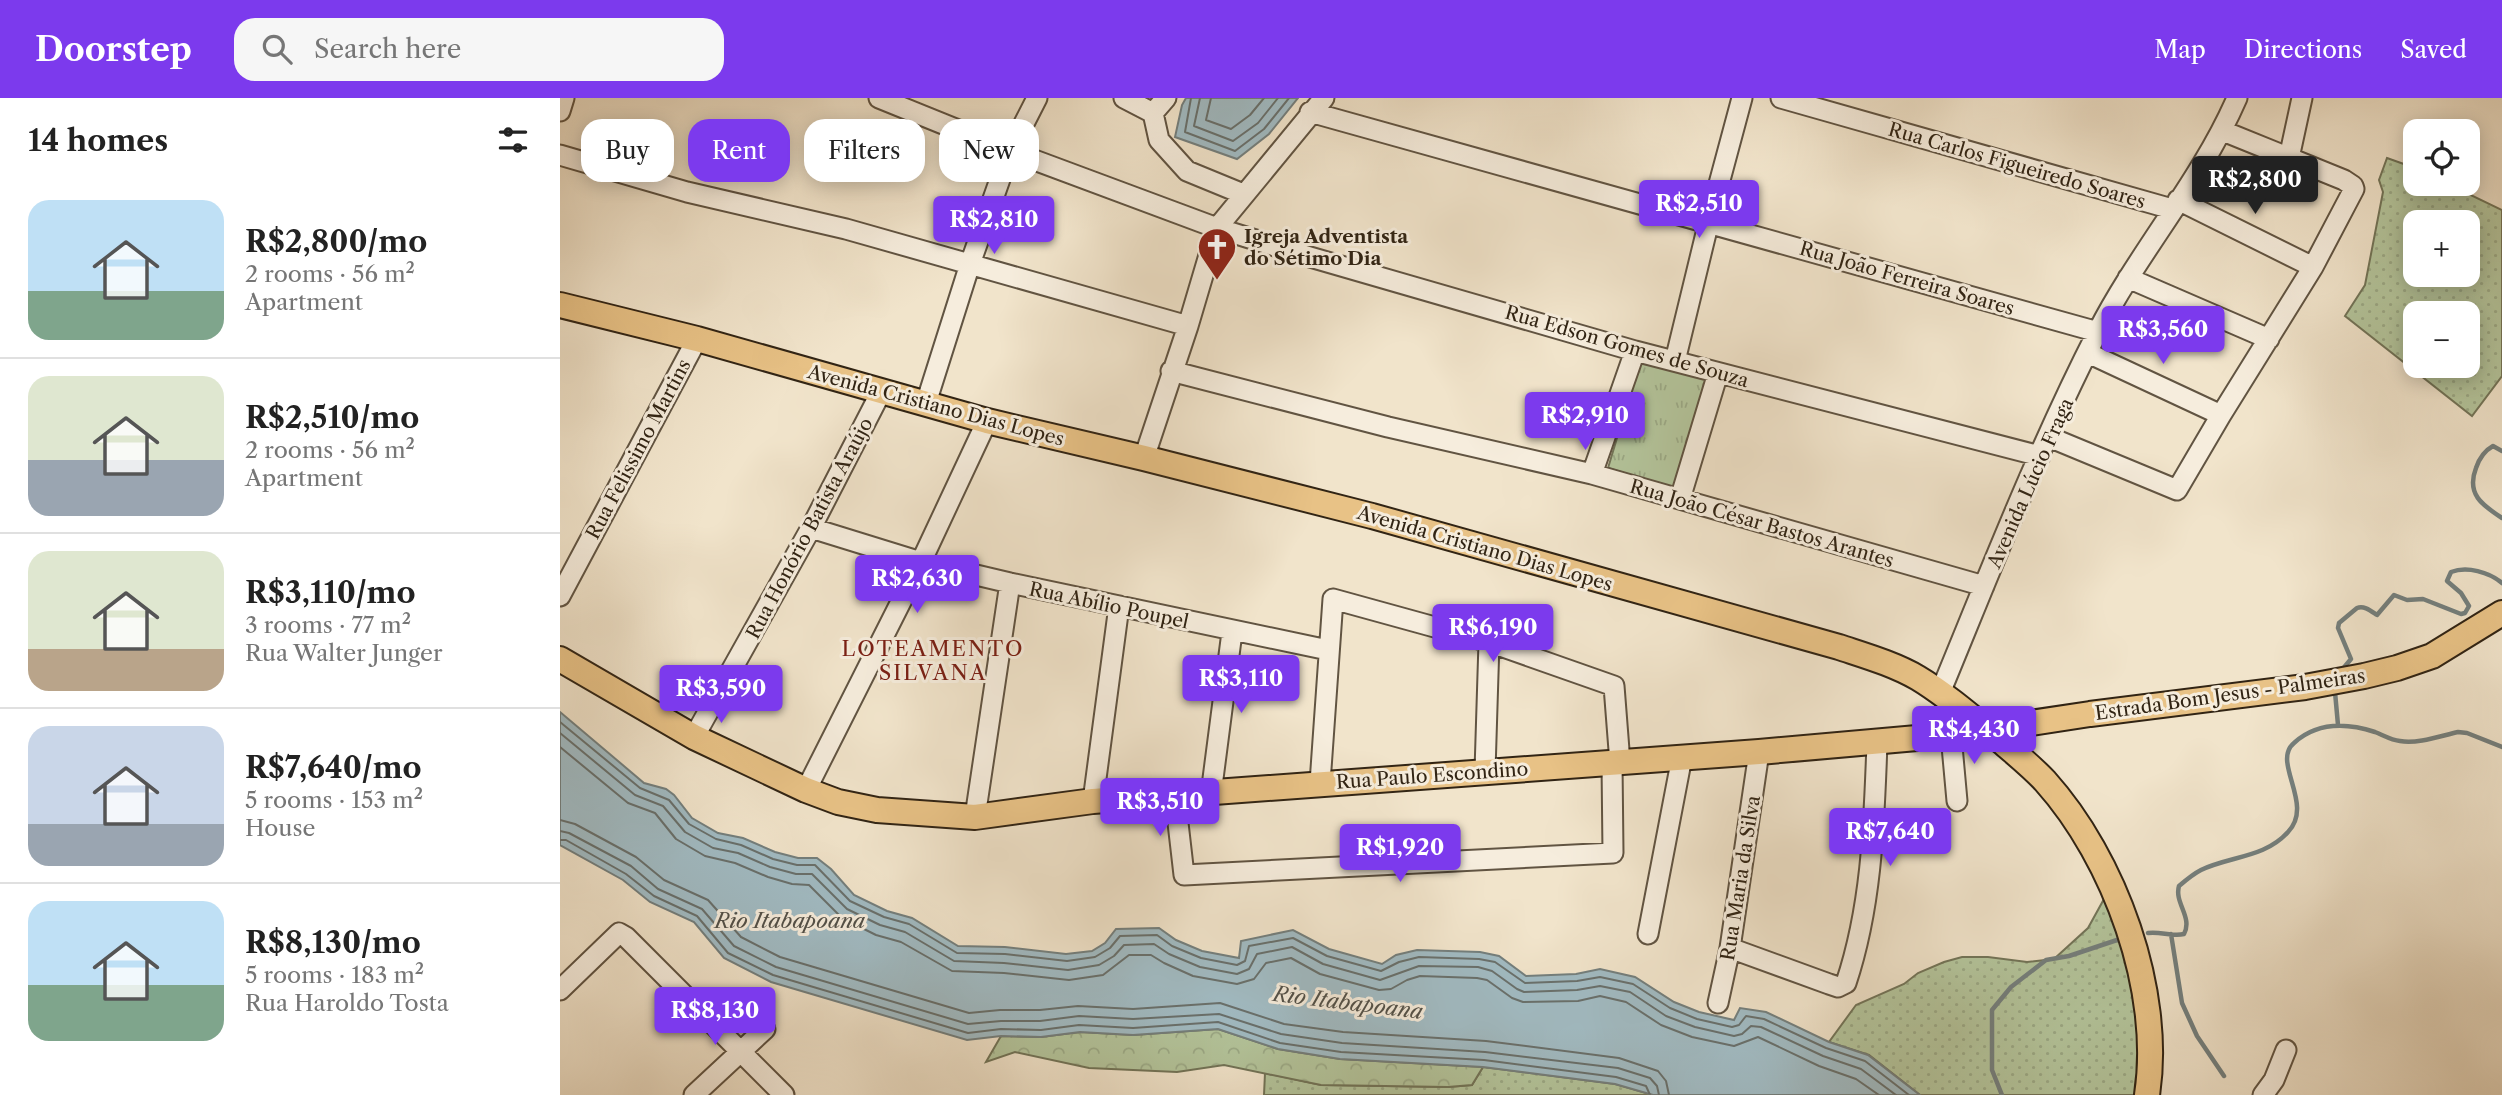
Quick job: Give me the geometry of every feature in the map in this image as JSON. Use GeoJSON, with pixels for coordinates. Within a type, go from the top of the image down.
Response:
{"type":"FeatureCollection","features":[{"type":"Feature","properties":{"kind":"main road","name":"Avenida Cristiano Dias Lopes"},"geometry":{"type":"LineString","coordinates":[[560,305],[697,339],[986,421],[1372,516],[1839,647],[1902,670],[1941,693],[2045,781],[2085,836],[2127,921],[2145,987],[2150,1075],[2147,1095]]}},
{"type":"Feature","properties":{"kind":"main road","name":"Estrada Bom Jesus - Palmeiras"},"geometry":{"type":"LineString","coordinates":[[1987,730],[2305,687],[2364,676],[2432,656],[2502,613]]}},
{"type":"Feature","properties":{"kind":"main road","name":"Rua Paulo Escondino"},"geometry":{"type":"LineString","coordinates":[[560,659],[694,737],[806,790],[838,802],[877,810],[975,817],[1093,802],[1877,743],[1987,730]]}},
{"type":"Feature","properties":{"kind":"street"},"geometry":{"type":"LineString","coordinates":[[560,111],[564,98]]}},
{"type":"Feature","properties":{"kind":"street","name":"Rua Edson Gomes de Souza"},"geometry":{"type":"LineString","coordinates":[[879,98],[939,123]]}},
{"type":"Feature","properties":{"kind":"street"},"geometry":{"type":"LineString","coordinates":[[1026,119],[1037,98]]}},
{"type":"Feature","properties":{"kind":"street"},"geometry":{"type":"LineString","coordinates":[[1124,98],[1153,113]]}},
{"type":"Feature","properties":{"kind":"street"},"geometry":{"type":"LineString","coordinates":[[1153,113],[1166,98]]}},
{"type":"Feature","properties":{"kind":"street"},"geometry":{"type":"LineString","coordinates":[[1675,361],[1742,98]]}},
{"type":"Feature","properties":{"kind":"street","name":"Rua Carlos Figueiredo Soares"},"geometry":{"type":"LineString","coordinates":[[1781,98],[2175,204],[2313,267]]}},
{"type":"Feature","properties":{"kind":"street","name":"Avenida Lúcio Fraga"},"geometry":{"type":"LineString","coordinates":[[1941,693],[2040,456],[2098,332],[2128,278],[2223,131],[2237,98]]}},
{"type":"Feature","properties":{"kind":"street"},"geometry":{"type":"LineString","coordinates":[[2289,158],[2302,98]]}},
{"type":"Feature","properties":{"kind":"street"},"geometry":{"type":"LineString","coordinates":[[1144,458],[1217,228],[1317,105]]}},
{"type":"Feature","properties":{"kind":"street","name":"Rua João Ferreira Soares"},"geometry":{"type":"LineString","coordinates":[[1317,105],[1709,222],[2098,332]]}},
{"type":"Feature","properties":{"kind":"street"},"geometry":{"type":"LineString","coordinates":[[1153,113],[1159,140],[1187,171],[1243,194]]}},
{"type":"Feature","properties":{"kind":"street"},"geometry":{"type":"LineString","coordinates":[[2049,437],[2177,490],[2313,267],[2354,189],[2353,186],[2223,131]]}},
{"type":"Feature","properties":{"kind":"street"},"geometry":{"type":"LineString","coordinates":[[560,155],[687,192],[846,229],[1188,326]]}},
{"type":"Feature","properties":{"kind":"street","name":"Rua Edson Gomes de Souza"},"geometry":{"type":"LineString","coordinates":[[1039,163],[1217,228],[1635,351],[2040,456]]}},
{"type":"Feature","properties":{"kind":"street"},"geometry":{"type":"LineString","coordinates":[[926,403],[999,182]]}},
{"type":"Feature","properties":{"kind":"street"},"geometry":{"type":"LineString","coordinates":[[2128,278],[2269,339]]}},
{"type":"Feature","properties":{"kind":"street","name":"Rua Felissimo Martins"},"geometry":{"type":"LineString","coordinates":[[560,596],[697,339]]}},
{"type":"Feature","properties":{"kind":"street"},"geometry":{"type":"LineString","coordinates":[[1592,474],[1635,351]]}},
{"type":"Feature","properties":{"kind":"street"},"geometry":{"type":"LineString","coordinates":[[2088,354],[2221,415]]}},
{"type":"Feature","properties":{"kind":"street","name":"Rua João César Bastos Arantes"},"geometry":{"type":"LineString","coordinates":[[1171,371],[1388,427],[1592,474],[1984,586]]}},
{"type":"Feature","properties":{"kind":"street"},"geometry":{"type":"LineString","coordinates":[[1680,499],[1718,373]]}},
{"type":"Feature","properties":{"kind":"street","name":"Rua Honório Batista Araújo"},"geometry":{"type":"LineString","coordinates":[[694,737],[811,528],[881,391]]}},
{"type":"Feature","properties":{"kind":"street"},"geometry":{"type":"LineString","coordinates":[[806,790],[921,562],[986,421]]}},
{"type":"Feature","properties":{"kind":"street","name":"Rua Abílio Poupel"},"geometry":{"type":"LineString","coordinates":[[811,528],[921,562],[1232,632],[1328,650]]}},
{"type":"Feature","properties":{"kind":"street"},"geometry":{"type":"LineString","coordinates":[[975,817],[1010,583]]}},
{"type":"Feature","properties":{"kind":"street"},"geometry":{"type":"LineString","coordinates":[[1175,797],[1184,876],[1614,853],[1614,686],[1489,642],[1333,599],[1320,783]]}},
{"type":"Feature","properties":{"kind":"street"},"geometry":{"type":"LineString","coordinates":[[1093,802],[1119,606]]}},
{"type":"Feature","properties":{"kind":"street"},"geometry":{"type":"LineString","coordinates":[[1211,794],[1232,632]]}},
{"type":"Feature","properties":{"kind":"street"},"geometry":{"type":"LineString","coordinates":[[1485,771],[1489,642]]}},
{"type":"Feature","properties":{"kind":"street"},"geometry":{"type":"LineString","coordinates":[[1951,735],[1957,801]]}},
{"type":"Feature","properties":{"kind":"street"},"geometry":{"type":"LineString","coordinates":[[1730,948],[1838,987],[1846,983],[1860,935],[1869,886],[1877,743]]}},
{"type":"Feature","properties":{"kind":"street","name":"Rua Maria da Silva"},"geometry":{"type":"LineString","coordinates":[[1718,1003],[1730,948],[1759,752]]}},
{"type":"Feature","properties":{"kind":"street"},"geometry":{"type":"LineString","coordinates":[[1648,934],[1682,757]]}},
{"type":"Feature","properties":{"kind":"street"},"geometry":{"type":"LineString","coordinates":[[560,990],[619,933],[784,1095]]}},
{"type":"Feature","properties":{"kind":"street"},"geometry":{"type":"LineString","coordinates":[[694,1095],[765,1029]]}},
{"type":"Feature","properties":{"kind":"street"},"geometry":{"type":"LineString","coordinates":[[2263,1095],[2274,1080],[2286,1050]]}},
{"type":"Feature","properties":{"kind":"green space"},"geometry":{"type":"Polygon","coordinates":[[[2387,158],[2403,164],[2403,196],[2473,196],[2502,210],[2502,376],[2472,416],[2424,378],[2480,378],[2480,301],[2403,301],[2403,362],[2345,316],[2365,285],[2383,192],[2379,180],[2387,158]]]}},
{"type":"Feature","properties":{"kind":"green space"},"geometry":{"type":"Polygon","coordinates":[[[1641,358],[1709,379],[1676,489],[1608,468],[1641,358]]]}},
{"type":"Feature","properties":{"kind":"green space"},"geometry":{"type":"Polygon","coordinates":[[[2109,890],[2138,997],[2138,1095],[1920,1095],[1869,1055],[1829,1042],[1856,1005],[1904,984],[1918,973],[1944,962],[1962,957],[2027,962],[2054,959],[2088,928],[2109,890]]]}},
{"type":"Feature","properties":{"kind":"green space"},"geometry":{"type":"Polygon","coordinates":[[[1218,1029],[1278,1049],[1340,1059],[1483,1067],[1472,1085],[1448,1087],[1321,1085],[1224,1065],[1177,1072],[1089,1068],[1015,1052],[986,1062],[1001,1036],[1041,1037],[1080,1032],[1133,1035],[1218,1029]]]}},
{"type":"Feature","properties":{"kind":"green space"},"geometry":{"type":"Polygon","coordinates":[[[1483,1067],[1615,1084],[1653,1095],[1264,1095],[1265,1073],[1321,1085],[1448,1087],[1472,1085],[1483,1067]]]}},
{"type":"Feature","properties":{"kind":"water"},"geometry":{"type":"Polygon","coordinates":[[[1186,98],[1298,98],[1269,134],[1237,159],[1175,137],[1186,98]]]}},
{"type":"Feature","properties":{"kind":"water","name":"Rio Itabapoana"},"geometry":{"type":"Polygon","coordinates":[[[560,712],[644,783],[666,789],[674,795],[692,818],[718,833],[743,838],[775,852],[798,858],[817,858],[831,869],[854,895],[887,911],[912,918],[958,946],[1005,947],[1066,954],[1092,951],[1105,943],[1116,929],[1159,928],[1176,940],[1202,951],[1239,958],[1241,941],[1293,930],[1329,949],[1382,964],[1396,955],[1417,950],[1480,952],[1499,956],[1526,976],[1576,974],[1600,969],[1635,977],[1674,1002],[1699,1012],[1734,1020],[1740,1008],[1766,1012],[1829,1042],[1868,1055],[1920,1095],[1653,1095],[1615,1084],[1483,1067],[1340,1059],[1278,1049],[1218,1029],[1133,1035],[1080,1032],[1041,1037],[1001,1036],[967,1040],[771,982],[724,958],[694,922],[650,902],[623,880],[560,845],[560,712]]]}},
{"type":"Feature","properties":{"kind":"waterway"},"geometry":{"type":"LineString","coordinates":[[2502,451],[2493,446],[2484,453],[2473,477],[2478,498],[2502,518]]}},
{"type":"Feature","properties":{"kind":"waterway"},"geometry":{"type":"LineString","coordinates":[[2341,671],[2351,659],[2338,628],[2339,623],[2357,608],[2365,608],[2377,615],[2394,595],[2407,600],[2423,599],[2461,614],[2465,613],[2469,606],[2461,593],[2447,581],[2451,572],[2478,571],[2502,583]]}},
{"type":"Feature","properties":{"kind":"waterway"},"geometry":{"type":"LineString","coordinates":[[2335,692],[2338,725]]}},
{"type":"Feature","properties":{"kind":"waterway"},"geometry":{"type":"LineString","coordinates":[[2148,933],[2184,934],[2186,922],[2179,898],[2179,886],[2192,875],[2212,865],[2269,847],[2288,832],[2295,821],[2297,809],[2287,761],[2288,751],[2294,743],[2312,731],[2333,726],[2354,727],[2407,742],[2458,732],[2502,747]]}},
{"type":"Feature","properties":{"kind":"waterway"},"geometry":{"type":"LineString","coordinates":[[2171,934],[2182,1003],[2197,1036],[2224,1076]]}},
{"type":"Feature","properties":{"kind":"waterway"},"geometry":{"type":"LineString","coordinates":[[2002,1095],[1992,1070],[1992,1010],[2011,987],[2046,960],[2069,956],[2123,938]]}},
{"type":"Feature","properties":{"kind":"place","name":"Igreja Adventista do Sétimo Dia"},"geometry":{"type":"Point","coordinates":[1217,281]}},
{"type":"Feature","properties":{"kind":"district","name":"LOTEAMENTO SILVANA"},"geometry":{"type":"Point","coordinates":[933,661]}}]}
